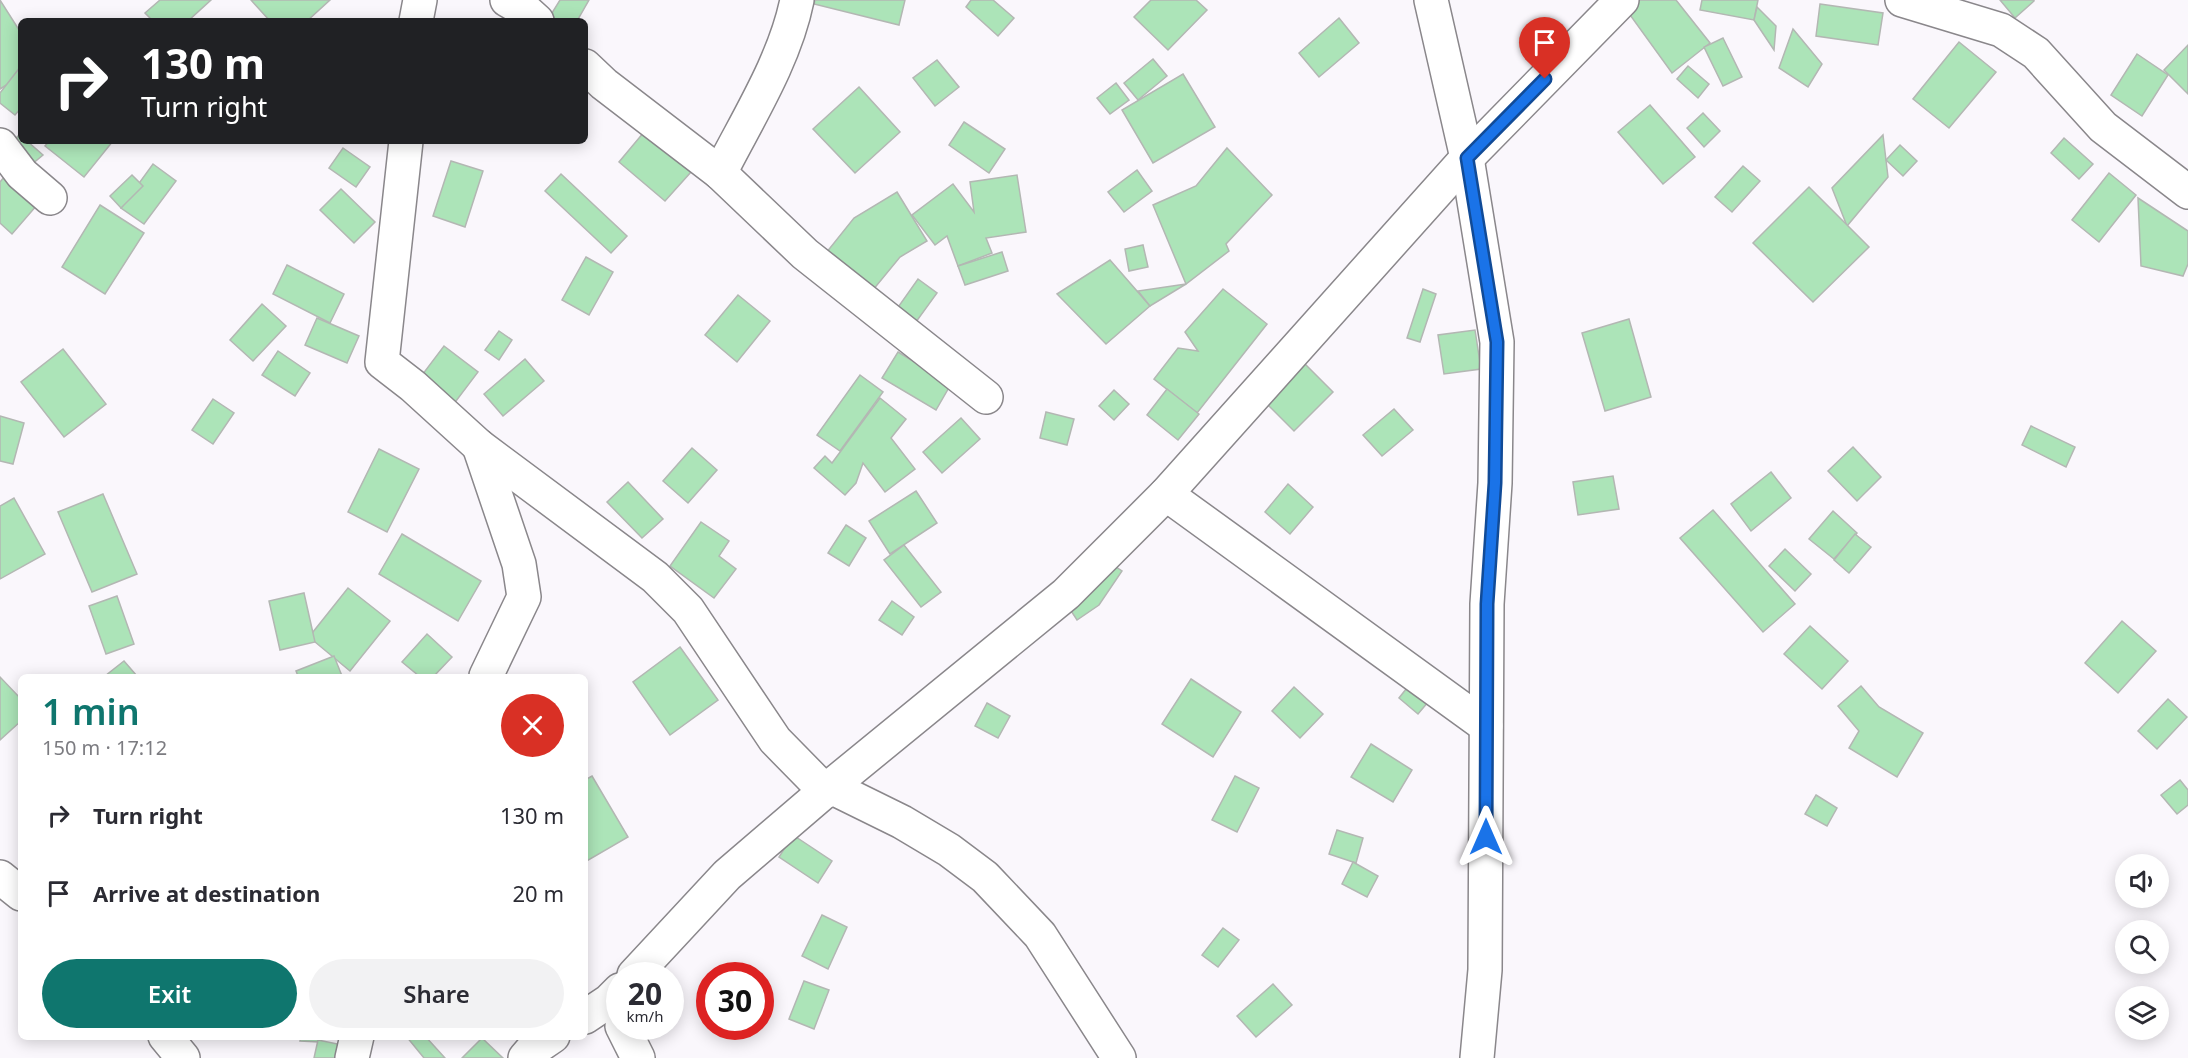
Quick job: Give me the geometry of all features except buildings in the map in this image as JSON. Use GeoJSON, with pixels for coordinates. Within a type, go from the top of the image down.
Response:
{"type":"FeatureCollection","features":[{"type":"Feature","properties":{"kind":"street"},"geometry":{"type":"LineString","coordinates":[[417,18],[420,0]]}},
{"type":"Feature","properties":{"kind":"street"},"geometry":{"type":"LineString","coordinates":[[507,0],[534,18]]}},
{"type":"Feature","properties":{"kind":"street"},"geometry":{"type":"LineString","coordinates":[[720,173],[782,49],[797,0]]}},
{"type":"Feature","properties":{"kind":"street"},"geometry":{"type":"LineString","coordinates":[[1431,0],[1467,158],[1497,342],[1495,483],[1487,604],[1485,970],[1477,1058]]}},
{"type":"Feature","properties":{"kind":"street"},"geometry":{"type":"LineString","coordinates":[[645,962],[727,875],[825,791],[1066,594],[1166,494],[1467,158],[1622,0]]}},
{"type":"Feature","properties":{"kind":"street"},"geometry":{"type":"LineString","coordinates":[[1902,0],[2001,30],[2036,53],[2103,127],[2188,192]]}},
{"type":"Feature","properties":{"kind":"street"},"geometry":{"type":"LineString","coordinates":[[588,69],[604,84],[720,173],[805,254],[986,397]]}},
{"type":"Feature","properties":{"kind":"street"},"geometry":{"type":"LineString","coordinates":[[406,144],[382,362],[413,386],[479,446],[655,577],[688,610],[775,740],[825,791]]}},
{"type":"Feature","properties":{"kind":"street"},"geometry":{"type":"LineString","coordinates":[[0,145],[22,174],[50,198]]}},
{"type":"Feature","properties":{"kind":"street"},"geometry":{"type":"LineString","coordinates":[[479,446],[519,564],[524,597],[487,674]]}},
{"type":"Feature","properties":{"kind":"street"},"geometry":{"type":"LineString","coordinates":[[1166,494],[1486,726]]}},
{"type":"Feature","properties":{"kind":"street"},"geometry":{"type":"LineString","coordinates":[[825,791],[835,789],[903,822],[949,850],[985,877],[1040,935],[1119,1058]]}},
{"type":"Feature","properties":{"kind":"street"},"geometry":{"type":"LineString","coordinates":[[0,877],[18,892]]}},
{"type":"Feature","properties":{"kind":"street"},"geometry":{"type":"LineString","coordinates":[[168,1040],[183,1058]]}},
{"type":"Feature","properties":{"kind":"street"},"geometry":{"type":"LineString","coordinates":[[352,1058],[356,1040]]}},
{"type":"Feature","properties":{"kind":"street"},"geometry":{"type":"LineString","coordinates":[[525,1058],[548,1040]]}},
{"type":"Feature","properties":{"kind":"street"},"geometry":{"type":"LineString","coordinates":[[628,1040],[638,1058]]}},
{"type":"Feature","properties":{"kind":"route"},"geometry":{"type":"LineString","coordinates":[[1486,837],[1487,604],[1495,483],[1497,342],[1467,158],[1545,79]]}}]}
